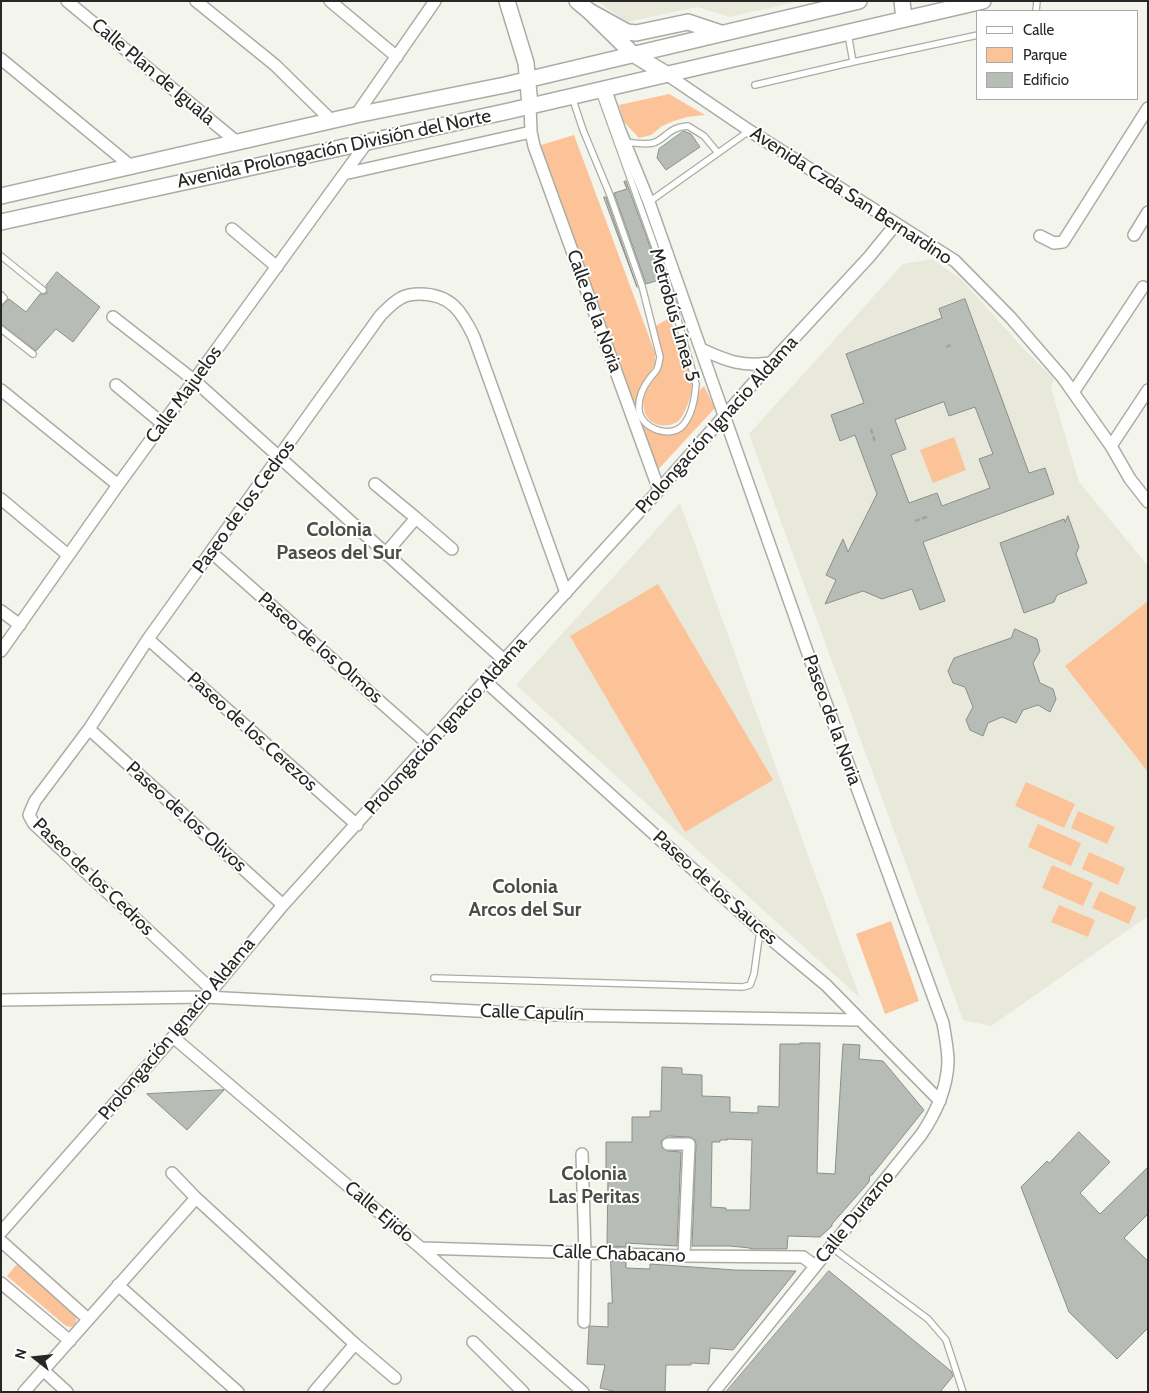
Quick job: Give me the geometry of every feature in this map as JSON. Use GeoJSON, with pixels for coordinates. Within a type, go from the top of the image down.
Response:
{"type":"FeatureCollection","features":[{"type":"Feature","properties":{"kind":"main road"},"geometry":{"type":"LineString","coordinates":[[507,1],[526,63],[530,105]]}},
{"type":"Feature","properties":{"kind":"main road","name":"Avenida Prolongación División del Norte"},"geometry":{"type":"LineString","coordinates":[[1,196],[332,120],[528,80],[859,1]]}},
{"type":"Feature","properties":{"kind":"main road"},"geometry":{"type":"LineString","coordinates":[[902,1],[904,20]]}},
{"type":"Feature","properties":{"kind":"main road","name":"Avenida Prolongación División del Norte"},"geometry":{"type":"LineString","coordinates":[[1,222],[602,89],[983,1]]}},
{"type":"Feature","properties":{"kind":"main road"},"geometry":{"type":"LineString","coordinates":[[583,6],[627,32],[636,33],[688,22],[721,33]]}},
{"type":"Feature","properties":{"kind":"main road"},"geometry":{"type":"LineString","coordinates":[[583,6],[633,54],[666,74]]}},
{"type":"Feature","properties":{"kind":"street","name":"Calle Plan de Iguala"},"geometry":{"type":"LineString","coordinates":[[67,1],[238,143]]}},
{"type":"Feature","properties":{"kind":"street"},"geometry":{"type":"LineString","coordinates":[[196,1],[275,66],[332,120]]}},
{"type":"Feature","properties":{"kind":"street"},"geometry":{"type":"LineString","coordinates":[[330,1],[397,57]]}},
{"type":"Feature","properties":{"kind":"street"},"geometry":{"type":"LineString","coordinates":[[356,115],[435,1]]}},
{"type":"Feature","properties":{"kind":"street"},"geometry":{"type":"LineString","coordinates":[[1,59],[132,167]]}},
{"type":"Feature","properties":{"kind":"street","name":"Avenida Czda San Bernardino"},"geometry":{"type":"LineString","coordinates":[[666,74],[750,131],[955,261],[1011,318],[1074,391],[1111,446],[1130,479],[1148,502]]}},
{"type":"Feature","properties":{"kind":"street"},"geometry":{"type":"LineString","coordinates":[[602,89],[649,202],[725,416]]}},
{"type":"Feature","properties":{"kind":"street","name":"Calle de la Noria"},"geometry":{"type":"LineString","coordinates":[[530,105],[531,132],[534,146],[660,490]]}},
{"type":"Feature","properties":{"kind":"street"},"geometry":{"type":"LineString","coordinates":[[1040,236],[1054,243],[1063,242],[1148,108]]}},
{"type":"Feature","properties":{"kind":"street"},"geometry":{"type":"LineString","coordinates":[[344,174],[531,132]]}},
{"type":"Feature","properties":{"kind":"street","name":"Calle Majuelos"},"geometry":{"type":"LineString","coordinates":[[1,651],[118,485],[368,141]]}},
{"type":"Feature","properties":{"kind":"street"},"geometry":{"type":"LineString","coordinates":[[1134,235],[1148,212]]}},
{"type":"Feature","properties":{"kind":"street","name":"Prolongación Ignacio Aldama"},"geometry":{"type":"LineString","coordinates":[[1,1232],[172,1037],[283,905],[357,825],[485,680],[660,490],[771,363],[869,257],[896,224]]}},
{"type":"Feature","properties":{"kind":"street"},"geometry":{"type":"LineString","coordinates":[[232,229],[277,266]]}},
{"type":"Feature","properties":{"kind":"street"},"geometry":{"type":"LineString","coordinates":[[1074,391],[1143,287]]}},
{"type":"Feature","properties":{"kind":"street","name":"Paseo de los Cedros"},"geometry":{"type":"LineString","coordinates":[[208,993],[34,824],[30,815],[35,801],[89,729],[148,640],[380,316],[401,298],[422,294],[442,298],[453,305],[464,317],[474,337],[566,593]]}},
{"type":"Feature","properties":{"kind":"street"},"geometry":{"type":"LineString","coordinates":[[113,317],[195,381],[504,660]]}},
{"type":"Feature","properties":{"kind":"street"},"geometry":{"type":"LineString","coordinates":[[701,349],[739,364],[771,363]]}},
{"type":"Feature","properties":{"kind":"street"},"geometry":{"type":"LineString","coordinates":[[116,385],[163,424]]}},
{"type":"Feature","properties":{"kind":"street"},"geometry":{"type":"LineString","coordinates":[[1,390],[118,485]]}},
{"type":"Feature","properties":{"kind":"street"},"geometry":{"type":"LineString","coordinates":[[1111,446],[1148,390]]}},
{"type":"Feature","properties":{"kind":"street","name":"Paseo de la Noria"},"geometry":{"type":"LineString","coordinates":[[725,416],[806,651],[943,1022]]}},
{"type":"Feature","properties":{"kind":"street"},"geometry":{"type":"LineString","coordinates":[[375,484],[452,549]]}},
{"type":"Feature","properties":{"kind":"street"},"geometry":{"type":"LineString","coordinates":[[1,499],[68,556]]}},
{"type":"Feature","properties":{"kind":"street"},"geometry":{"type":"LineString","coordinates":[[385,554],[416,518]]}},
{"type":"Feature","properties":{"kind":"street","name":"Paseo de los Olmos"},"geometry":{"type":"LineString","coordinates":[[211,552],[428,744]]}},
{"type":"Feature","properties":{"kind":"street"},"geometry":{"type":"LineString","coordinates":[[1,610],[20,625]]}},
{"type":"Feature","properties":{"kind":"street","name":"Paseo de los Cerezos"},"geometry":{"type":"LineString","coordinates":[[148,640],[357,825]]}},
{"type":"Feature","properties":{"kind":"street","name":"Paseo de los Sauces"},"geometry":{"type":"LineString","coordinates":[[485,680],[760,930],[826,985],[940,1101]]}},
{"type":"Feature","properties":{"kind":"street","name":"Paseo de los Olivos"},"geometry":{"type":"LineString","coordinates":[[89,729],[283,905]]}},
{"type":"Feature","properties":{"kind":"street","name":"Calle Capulín"},"geometry":{"type":"LineString","coordinates":[[1,1000],[208,993],[554,1015],[860,1020]]}},
{"type":"Feature","properties":{"kind":"street","name":"Calle Durazno"},"geometry":{"type":"LineString","coordinates":[[714,1392],[933,1118],[946,1082],[948,1061],[943,1022]]}},
{"type":"Feature","properties":{"kind":"street","name":"Calle Ejido"},"geometry":{"type":"LineString","coordinates":[[172,1037],[421,1248],[583,1392]]}},
{"type":"Feature","properties":{"kind":"street"},"geometry":{"type":"LineString","coordinates":[[668,1144],[689,1144],[684,1256]]}},
{"type":"Feature","properties":{"kind":"street"},"geometry":{"type":"LineString","coordinates":[[582,1154],[585,1253],[584,1322]]}},
{"type":"Feature","properties":{"kind":"street"},"geometry":{"type":"LineString","coordinates":[[172,1173],[196,1198],[355,1344],[395,1378]]}},
{"type":"Feature","properties":{"kind":"street"},"geometry":{"type":"LineString","coordinates":[[24,1392],[196,1198]]}},
{"type":"Feature","properties":{"kind":"street"},"geometry":{"type":"LineString","coordinates":[[1,1241],[88,1318]]}},
{"type":"Feature","properties":{"kind":"street","name":"Calle Chabacano"},"geometry":{"type":"LineString","coordinates":[[421,1248],[684,1256],[803,1257],[815,1266]]}},
{"type":"Feature","properties":{"kind":"street"},"geometry":{"type":"LineString","coordinates":[[1,1283],[70,1340]]}},
{"type":"Feature","properties":{"kind":"street"},"geometry":{"type":"LineString","coordinates":[[118,1285],[238,1392]]}},
{"type":"Feature","properties":{"kind":"street"},"geometry":{"type":"LineString","coordinates":[[474,1342],[523,1392]]}},
{"type":"Feature","properties":{"kind":"street"},"geometry":{"type":"LineString","coordinates":[[314,1392],[355,1344]]}},
{"type":"Feature","properties":{"kind":"street"},"geometry":{"type":"LineString","coordinates":[[43,1370],[67,1392]]}},
{"type":"Feature","properties":{"kind":"lane"},"geometry":{"type":"LineString","coordinates":[[848,32],[853,62]]}},
{"type":"Feature","properties":{"kind":"lane"},"geometry":{"type":"LineString","coordinates":[[755,85],[976,35]]}},
{"type":"Feature","properties":{"kind":"lane","name":"Metrobús Línea 5"},"geometry":{"type":"LineString","coordinates":[[572,95],[642,286],[660,357],[657,368],[641,393],[639,409],[642,420],[649,427],[662,432],[671,431],[683,426],[689,418],[696,384],[666,278],[602,89]]}},
{"type":"Feature","properties":{"kind":"lane"},"geometry":{"type":"LineString","coordinates":[[625,142],[655,143],[675,128],[688,126],[704,136],[718,153]]}},
{"type":"Feature","properties":{"kind":"lane"},"geometry":{"type":"LineString","coordinates":[[649,202],[750,131]]}},
{"type":"Feature","properties":{"kind":"lane"},"geometry":{"type":"LineString","coordinates":[[1,256],[43,290]]}},
{"type":"Feature","properties":{"kind":"lane"},"geometry":{"type":"LineString","coordinates":[[1,295],[4,298],[1,301]]}},
{"type":"Feature","properties":{"kind":"lane"},"geometry":{"type":"LineString","coordinates":[[1,329],[33,354]]}},
{"type":"Feature","properties":{"kind":"lane"},"geometry":{"type":"LineString","coordinates":[[434,978],[743,987],[750,985],[754,974],[760,930]]}},
{"type":"Feature","properties":{"kind":"lane"},"geometry":{"type":"LineString","coordinates":[[830,1246],[928,1319],[946,1340],[963,1392]]}},
{"type":"Feature","properties":{"kind":"path"},"geometry":{"type":"LineString","coordinates":[[946,347],[952,344]]}},
{"type":"Feature","properties":{"kind":"path"},"geometry":{"type":"LineString","coordinates":[[870,429],[876,442]]}},
{"type":"Feature","properties":{"kind":"path"},"geometry":{"type":"LineString","coordinates":[[915,521],[929,516]]}},
{"type":"Feature","properties":{"kind":"shaded area"},"geometry":{"type":"Polygon","coordinates":[[[597,1],[799,1],[730,17],[697,7],[627,22],[597,1]]]}},
{"type":"Feature","properties":{"kind":"shaded area"},"geometry":{"type":"Polygon","coordinates":[[[932,259],[961,279],[1021,346],[1054,379],[1051,388],[1079,482],[1148,566],[1148,916],[991,1026],[963,1020],[749,434],[903,264],[932,259]]]}},
{"type":"Feature","properties":{"kind":"shaded area"},"geometry":{"type":"Polygon","coordinates":[[[680,503],[860,998],[516,685],[680,503]]]}},
{"type":"Feature","properties":{"kind":"green space"},"geometry":{"type":"Polygon","coordinates":[[[669,94],[705,115],[674,121],[662,126],[651,135],[639,138],[624,122],[619,105],[669,94]]]}},
{"type":"Feature","properties":{"kind":"green space"},"geometry":{"type":"Polygon","coordinates":[[[574,135],[655,353],[655,364],[639,392],[636,404],[639,420],[648,429],[661,434],[672,434],[685,428],[700,390],[704,386],[715,408],[654,474],[541,145],[574,135]]]}},
{"type":"Feature","properties":{"kind":"green space"},"geometry":{"type":"Polygon","coordinates":[[[670,318],[688,369],[692,388],[688,405],[680,420],[672,424],[661,425],[652,422],[645,414],[644,397],[659,371],[662,360],[655,326],[670,318]]]}},
{"type":"Feature","properties":{"kind":"green space"},"geometry":{"type":"Polygon","coordinates":[[[954,437],[966,470],[933,483],[920,450],[954,437]]]}},
{"type":"Feature","properties":{"kind":"green space"},"geometry":{"type":"Polygon","coordinates":[[[658,584],[773,780],[685,832],[570,636],[658,584]]]}},
{"type":"Feature","properties":{"kind":"green space"},"geometry":{"type":"Polygon","coordinates":[[[1147,602],[1148,604],[1148,772],[1065,666],[1147,602]]]}},
{"type":"Feature","properties":{"kind":"green space"},"geometry":{"type":"Polygon","coordinates":[[[1026,782],[1075,804],[1064,828],[1015,806],[1026,782]]]}},
{"type":"Feature","properties":{"kind":"green space"},"geometry":{"type":"Polygon","coordinates":[[[1078,811],[1115,827],[1107,844],[1071,828],[1078,811]]]}},
{"type":"Feature","properties":{"kind":"green space"},"geometry":{"type":"Polygon","coordinates":[[[1038,824],[1081,843],[1071,866],[1028,847],[1038,824]]]}},
{"type":"Feature","properties":{"kind":"green space"},"geometry":{"type":"Polygon","coordinates":[[[1089,852],[1125,868],[1118,885],[1082,869],[1089,852]]]}},
{"type":"Feature","properties":{"kind":"green space"},"geometry":{"type":"Polygon","coordinates":[[[1052,865],[1093,883],[1083,906],[1042,888],[1052,865]]]}},
{"type":"Feature","properties":{"kind":"green space"},"geometry":{"type":"Polygon","coordinates":[[[1100,891],[1136,907],[1129,924],[1092,908],[1100,891]]]}},
{"type":"Feature","properties":{"kind":"green space"},"geometry":{"type":"Polygon","coordinates":[[[1059,905],[1095,920],[1088,937],[1051,922],[1059,905]]]}},
{"type":"Feature","properties":{"kind":"green space"},"geometry":{"type":"Polygon","coordinates":[[[891,921],[919,1001],[885,1014],[856,934],[891,921]]]}},
{"type":"Feature","properties":{"kind":"green space"},"geometry":{"type":"Polygon","coordinates":[[[17,1264],[76,1317],[74,1325],[71,1327],[66,1326],[7,1276],[17,1264]]]}},
{"type":"Feature","properties":{"kind":"building"},"geometry":{"type":"Polygon","coordinates":[[[684,131],[691,134],[700,147],[666,170],[657,158],[659,149],[684,131]]]}},
{"type":"Feature","properties":{"kind":"building"},"geometry":{"type":"Polygon","coordinates":[[[626,181],[662,279],[646,284],[614,193],[627,189],[624,182],[626,181]]]}},
{"type":"Feature","properties":{"kind":"building"},"geometry":{"type":"Polygon","coordinates":[[[604,197],[606,197],[637,287],[604,197]]]}},
{"type":"Feature","properties":{"kind":"building"},"geometry":{"type":"Polygon","coordinates":[[[57,272],[100,307],[73,342],[56,329],[36,351],[1,324],[1,306],[9,299],[26,312],[40,294],[47,293],[46,286],[57,272]]]}},
{"type":"Feature","properties":{"kind":"building"},"geometry":{"type":"Polygon","coordinates":[[[965,299],[1029,473],[1045,468],[1054,494],[923,542],[945,601],[920,610],[912,589],[882,599],[863,591],[825,604],[836,580],[826,575],[843,539],[848,552],[877,494],[855,435],[840,441],[831,415],[864,403],[846,354],[942,318],[939,309],[965,299]],[[944,402],[895,420],[906,449],[891,455],[909,503],[937,493],[942,506],[990,488],[979,459],[993,454],[975,407],[949,416],[944,402]]]}},
{"type":"Feature","properties":{"kind":"building"},"geometry":{"type":"Polygon","coordinates":[[[1068,516],[1079,547],[1076,554],[1087,583],[1057,595],[1054,602],[1024,613],[1000,543],[1064,519],[1065,522],[1068,516]]]}},
{"type":"Feature","properties":{"kind":"building"},"geometry":{"type":"Polygon","coordinates":[[[1015,629],[1037,639],[1040,651],[1033,663],[1040,683],[1053,689],[1056,699],[1050,712],[1038,705],[1023,710],[1016,723],[1002,717],[988,723],[983,736],[970,730],[966,720],[973,707],[965,687],[953,683],[948,671],[954,658],[1011,638],[1015,629]]]}},
{"type":"Feature","properties":{"kind":"building"},"geometry":{"type":"Polygon","coordinates":[[[820,1043],[817,1173],[835,1174],[843,1044],[860,1045],[859,1059],[883,1061],[924,1110],[872,1175],[870,1175],[869,1182],[832,1226],[820,1237],[788,1236],[787,1249],[692,1246],[696,1144],[695,1140],[690,1137],[668,1136],[661,1141],[662,1148],[668,1151],[681,1152],[677,1246],[626,1243],[626,1247],[607,1244],[608,1176],[606,1176],[606,1142],[632,1142],[632,1117],[650,1117],[650,1111],[661,1111],[662,1067],[682,1068],[682,1074],[702,1075],[702,1096],[730,1097],[730,1112],[758,1113],[758,1106],[779,1107],[780,1044],[820,1043]],[[727,1139],[720,1140],[720,1142],[712,1142],[711,1207],[726,1208],[726,1210],[750,1210],[752,1140],[727,1139]]]}},
{"type":"Feature","properties":{"kind":"building"},"geometry":{"type":"Polygon","coordinates":[[[224,1090],[187,1130],[147,1094],[224,1090]]]}},
{"type":"Feature","properties":{"kind":"building"},"geometry":{"type":"Polygon","coordinates":[[[1079,1132],[1110,1162],[1080,1193],[1100,1214],[1148,1167],[1148,1214],[1124,1238],[1148,1261],[1148,1328],[1117,1359],[1069,1312],[1021,1187],[1047,1161],[1049,1163],[1079,1132]]]}},
{"type":"Feature","properties":{"kind":"building"},"geometry":{"type":"Polygon","coordinates":[[[611,1261],[626,1262],[626,1268],[650,1269],[650,1264],[735,1270],[796,1271],[733,1350],[710,1348],[709,1364],[666,1365],[665,1392],[617,1392],[600,1388],[605,1365],[587,1364],[589,1327],[608,1327],[608,1303],[612,1303],[611,1261]]]}},
{"type":"Feature","properties":{"kind":"building"},"geometry":{"type":"Polygon","coordinates":[[[829,1271],[951,1371],[953,1376],[940,1392],[726,1392],[829,1271]]]}},
{"type":"Feature","properties":{"kind":"district","name":"Colonia Paseos del Sur"},"geometry":{"type":"Point","coordinates":[339,542]}},
{"type":"Feature","properties":{"kind":"district","name":"Colonia Arcos del Sur"},"geometry":{"type":"Point","coordinates":[525,898]}},
{"type":"Feature","properties":{"kind":"district","name":"Colonia Las Peritas"},"geometry":{"type":"Point","coordinates":[594,1186]}}]}
